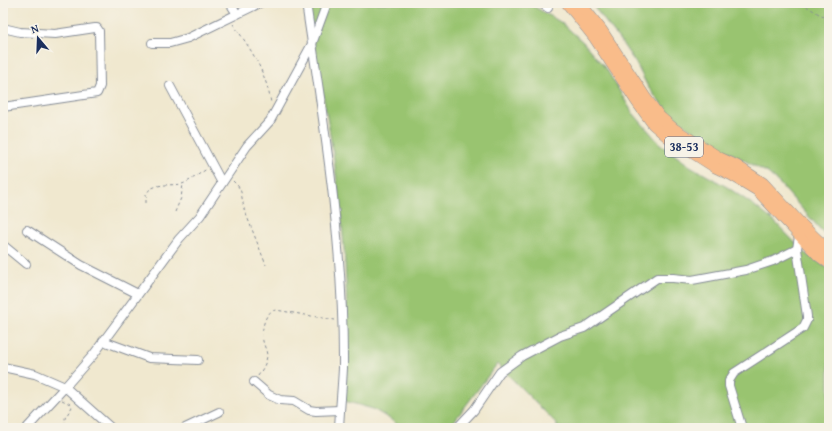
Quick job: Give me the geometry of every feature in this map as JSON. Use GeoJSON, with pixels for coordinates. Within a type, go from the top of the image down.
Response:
{"type":"FeatureCollection","features":[{"type":"Feature","properties":{"kind":"main road","name":"38-53"},"geometry":{"type":"LineString","coordinates":[[567,3],[594,37],[653,124],[668,137],[715,167],[732,174],[757,190],[798,236],[829,263]]}},
{"type":"Feature","properties":{"kind":"main road","name":"38-53"},"geometry":{"type":"LineString","coordinates":[[580,3],[602,31],[645,97],[660,117],[674,129],[763,183],[801,224],[829,251]]}},
{"type":"Feature","properties":{"kind":"street"},"geometry":{"type":"LineString","coordinates":[[230,3],[237,14]]}},
{"type":"Feature","properties":{"kind":"street"},"geometry":{"type":"LineString","coordinates":[[152,42],[170,43],[188,38],[260,3]]}},
{"type":"Feature","properties":{"kind":"street"},"geometry":{"type":"LineString","coordinates":[[306,3],[331,180],[337,238],[343,368],[339,428]]}},
{"type":"Feature","properties":{"kind":"street"},"geometry":{"type":"LineString","coordinates":[[27,428],[65,387],[103,340],[179,239],[200,216],[247,146],[270,121],[312,44],[327,3]]}},
{"type":"Feature","properties":{"kind":"street"},"geometry":{"type":"LineString","coordinates":[[541,3],[548,8]]}},
{"type":"Feature","properties":{"kind":"street"},"geometry":{"type":"LineString","coordinates":[[3,28],[20,32],[55,34],[97,28],[99,31],[100,86],[97,93],[3,107]]}},
{"type":"Feature","properties":{"kind":"street"},"geometry":{"type":"LineString","coordinates":[[170,86],[213,166],[224,180]]}},
{"type":"Feature","properties":{"kind":"street"},"geometry":{"type":"LineString","coordinates":[[27,230],[81,265],[138,294]]}},
{"type":"Feature","properties":{"kind":"street"},"geometry":{"type":"LineString","coordinates":[[742,428],[728,386],[731,377],[734,373],[803,328],[806,324],[807,316],[797,249],[798,236]]}},
{"type":"Feature","properties":{"kind":"street"},"geometry":{"type":"LineString","coordinates":[[3,245],[26,264]]}},
{"type":"Feature","properties":{"kind":"street"},"geometry":{"type":"LineString","coordinates":[[457,428],[474,410],[500,372],[522,356],[560,336],[584,328],[657,278],[692,280],[746,270],[797,249]]}},
{"type":"Feature","properties":{"kind":"street"},"geometry":{"type":"LineString","coordinates":[[103,340],[149,358],[198,360]]}},
{"type":"Feature","properties":{"kind":"street"},"geometry":{"type":"LineString","coordinates":[[3,367],[35,374],[65,387],[111,428]]}},
{"type":"Feature","properties":{"kind":"street"},"geometry":{"type":"LineString","coordinates":[[254,382],[269,395],[280,400],[294,401],[309,410],[340,410]]}},
{"type":"Feature","properties":{"kind":"street"},"geometry":{"type":"LineString","coordinates":[[185,428],[219,412]]}},
{"type":"Feature","properties":{"kind":"path"},"geometry":{"type":"LineString","coordinates":[[801,3],[829,18]]}},
{"type":"Feature","properties":{"kind":"path"},"geometry":{"type":"LineString","coordinates":[[228,18],[253,53],[262,71],[270,97],[272,116]]}},
{"type":"Feature","properties":{"kind":"path"},"geometry":{"type":"LineString","coordinates":[[146,203],[146,194],[149,190],[165,185],[183,184],[213,166]]}},
{"type":"Feature","properties":{"kind":"path"},"geometry":{"type":"LineString","coordinates":[[224,180],[233,181],[240,189],[244,209],[266,265]]}},
{"type":"Feature","properties":{"kind":"path"},"geometry":{"type":"LineString","coordinates":[[175,212],[181,198],[183,184]]}},
{"type":"Feature","properties":{"kind":"path"},"geometry":{"type":"LineString","coordinates":[[254,382],[264,367],[267,356],[263,340],[263,328],[270,311],[276,310],[342,321]]}},
{"type":"Feature","properties":{"kind":"path"},"geometry":{"type":"LineString","coordinates":[[57,396],[71,406],[71,410],[65,418],[65,428]]}},
{"type":"Feature","properties":{"kind":"green space"},"geometry":{"type":"Polygon","coordinates":[[[306,3],[528,3],[562,23],[583,42],[607,70],[632,112],[660,144],[690,166],[727,187],[752,204],[775,222],[806,254],[829,269],[829,428],[557,428],[557,424],[497,364],[449,428],[402,428],[373,409],[345,401],[347,304],[343,231],[325,105],[306,3]]]}},
{"type":"Feature","properties":{"kind":"green space"},"geometry":{"type":"Polygon","coordinates":[[[591,3],[829,3],[829,239],[780,184],[768,173],[712,143],[686,126],[665,109],[648,87],[637,65],[622,43],[591,3]]]}}]}
